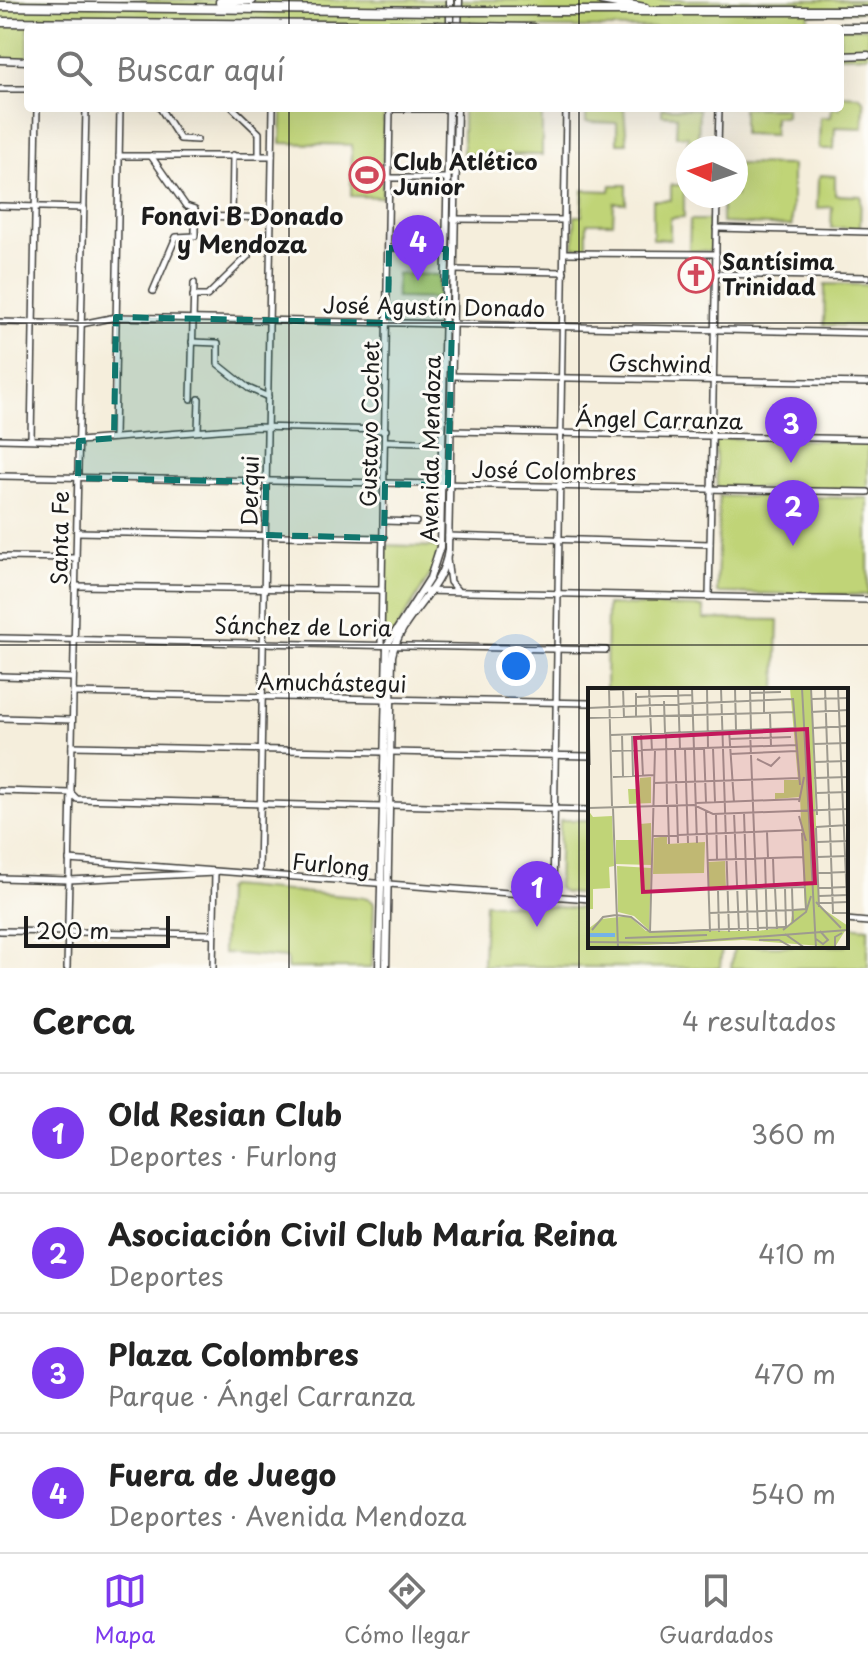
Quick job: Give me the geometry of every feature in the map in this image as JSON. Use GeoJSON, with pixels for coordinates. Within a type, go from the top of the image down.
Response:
{"type":"FeatureCollection","features":[{"type":"Feature","properties":{"kind":"highway"},"geometry":{"type":"LineString","coordinates":[[159,6],[252,0]]}},
{"type":"Feature","properties":{"kind":"highway"},"geometry":{"type":"LineString","coordinates":[[601,0],[678,13]]}},
{"type":"Feature","properties":{"kind":"highway"},"geometry":{"type":"LineString","coordinates":[[0,6],[678,13],[868,11]]}},
{"type":"Feature","properties":{"kind":"highway"},"geometry":{"type":"LineString","coordinates":[[0,22],[290,24]]}},
{"type":"Feature","properties":{"kind":"highway"},"geometry":{"type":"LineString","coordinates":[[216,23],[224,24]]}},
{"type":"Feature","properties":{"kind":"highway"},"geometry":{"type":"LineString","coordinates":[[844,28],[868,28]]}},
{"type":"Feature","properties":{"kind":"main road"},"geometry":{"type":"LineString","coordinates":[[450,0],[450,24]]}},
{"type":"Feature","properties":{"kind":"main road"},"geometry":{"type":"LineString","coordinates":[[458,24],[459,0]]}},
{"type":"Feature","properties":{"kind":"main road"},"geometry":{"type":"LineString","coordinates":[[844,56],[868,55]]}},
{"type":"Feature","properties":{"kind":"main road"},"geometry":{"type":"LineString","coordinates":[[0,60],[24,61]]}},
{"type":"Feature","properties":{"kind":"main road","name":"Avenida Mendoza"},"geometry":{"type":"LineString","coordinates":[[387,645],[431,591],[447,557],[448,324],[453,270],[447,178],[452,165],[449,112]]}},
{"type":"Feature","properties":{"kind":"main road","name":"Avenida Mendoza"},"geometry":{"type":"LineString","coordinates":[[386,968],[387,645],[422,591],[439,555],[451,376],[446,249],[457,112]]}},
{"type":"Feature","properties":{"kind":"main road","name":"Avenida Mendoza"},"geometry":{"type":"LineString","coordinates":[[379,968],[384,886]]}},
{"type":"Feature","properties":{"kind":"street"},"geometry":{"type":"LineString","coordinates":[[0,89],[24,89]]}},
{"type":"Feature","properties":{"kind":"street"},"geometry":{"type":"LineString","coordinates":[[31,439],[37,112]]}},
{"type":"Feature","properties":{"kind":"street","name":"Santa Fe"},"geometry":{"type":"LineString","coordinates":[[67,968],[86,112]]}},
{"type":"Feature","properties":{"kind":"street"},"geometry":{"type":"LineString","coordinates":[[114,438],[120,112]]}},
{"type":"Feature","properties":{"kind":"street"},"geometry":{"type":"LineString","coordinates":[[163,112],[180,139],[197,140]]}},
{"type":"Feature","properties":{"kind":"street"},"geometry":{"type":"LineString","coordinates":[[237,112],[259,133],[259,156]]}},
{"type":"Feature","properties":{"kind":"street","name":"Derqui"},"geometry":{"type":"LineString","coordinates":[[259,875],[273,112]]}},
{"type":"Feature","properties":{"kind":"street","name":"Gustavo Cochet"},"geometry":{"type":"LineString","coordinates":[[387,645],[382,590],[390,112]]}},
{"type":"Feature","properties":{"kind":"street"},"geometry":{"type":"LineString","coordinates":[[553,896],[566,112]]}},
{"type":"Feature","properties":{"kind":"street"},"geometry":{"type":"LineString","coordinates":[[718,136],[719,112]]}},
{"type":"Feature","properties":{"kind":"street"},"geometry":{"type":"LineString","coordinates":[[232,218],[233,155]]}},
{"type":"Feature","properties":{"kind":"street"},"geometry":{"type":"LineString","coordinates":[[119,156],[272,156]]}},
{"type":"Feature","properties":{"kind":"street"},"geometry":{"type":"LineString","coordinates":[[151,156],[186,206],[195,209],[195,236],[176,237],[153,291]]}},
{"type":"Feature","properties":{"kind":"street"},"geometry":{"type":"LineString","coordinates":[[390,178],[447,178]]}},
{"type":"Feature","properties":{"kind":"street"},"geometry":{"type":"LineString","coordinates":[[0,206],[84,208]]}},
{"type":"Feature","properties":{"kind":"street"},"geometry":{"type":"LineString","coordinates":[[709,597],[717,208]]}},
{"type":"Feature","properties":{"kind":"street"},"geometry":{"type":"LineString","coordinates":[[195,216],[271,218]]}},
{"type":"Feature","properties":{"kind":"street"},"geometry":{"type":"LineString","coordinates":[[450,218],[564,220]]}},
{"type":"Feature","properties":{"kind":"street"},"geometry":{"type":"LineString","coordinates":[[716,228],[868,232]]}},
{"type":"Feature","properties":{"kind":"street"},"geometry":{"type":"LineString","coordinates":[[389,248],[446,249]]}},
{"type":"Feature","properties":{"kind":"street"},"geometry":{"type":"LineString","coordinates":[[565,253],[716,254]]}},
{"type":"Feature","properties":{"kind":"street"},"geometry":{"type":"LineString","coordinates":[[193,296],[207,296],[248,256]]}},
{"type":"Feature","properties":{"kind":"street"},"geometry":{"type":"LineString","coordinates":[[453,270],[564,272]]}},
{"type":"Feature","properties":{"kind":"street"},"geometry":{"type":"LineString","coordinates":[[715,274],[868,277]]}},
{"type":"Feature","properties":{"kind":"street"},"geometry":{"type":"LineString","coordinates":[[191,399],[194,283]]}},
{"type":"Feature","properties":{"kind":"street","name":"José Agustín Donado"},"geometry":{"type":"LineString","coordinates":[[0,322],[81,324],[116,317],[868,333]]}},
{"type":"Feature","properties":{"kind":"street"},"geometry":{"type":"LineString","coordinates":[[192,342],[218,343],[218,364],[248,388],[268,397]]}},
{"type":"Feature","properties":{"kind":"street","name":"Gschwind"},"geometry":{"type":"LineString","coordinates":[[451,376],[868,383]]}},
{"type":"Feature","properties":{"kind":"street"},"geometry":{"type":"LineString","coordinates":[[198,431],[199,399]]}},
{"type":"Feature","properties":{"kind":"street"},"geometry":{"type":"LineString","coordinates":[[0,439],[79,441],[267,427],[387,430]]}},
{"type":"Feature","properties":{"kind":"street","name":"Ángel Carranza"},"geometry":{"type":"LineString","coordinates":[[449,431],[868,439]]}},
{"type":"Feature","properties":{"kind":"street"},"geometry":{"type":"LineString","coordinates":[[386,441],[420,442]]}},
{"type":"Feature","properties":{"kind":"street","name":"José Colombres"},"geometry":{"type":"LineString","coordinates":[[0,476],[868,492]]}},
{"type":"Feature","properties":{"kind":"street"},"geometry":{"type":"LineString","coordinates":[[384,521],[416,522]]}},
{"type":"Feature","properties":{"kind":"street"},"geometry":{"type":"LineString","coordinates":[[77,532],[384,538]]}},
{"type":"Feature","properties":{"kind":"street"},"geometry":{"type":"LineString","coordinates":[[448,536],[710,544]]}},
{"type":"Feature","properties":{"kind":"street"},"geometry":{"type":"LineString","coordinates":[[0,557],[76,558]]}},
{"type":"Feature","properties":{"kind":"street"},"geometry":{"type":"LineString","coordinates":[[447,557],[450,582],[461,592]]}},
{"type":"Feature","properties":{"kind":"street"},"geometry":{"type":"LineString","coordinates":[[75,586],[382,590]]}},
{"type":"Feature","properties":{"kind":"street"},"geometry":{"type":"LineString","coordinates":[[422,591],[868,600]]}},
{"type":"Feature","properties":{"kind":"street","name":"Sánchez de Loria"},"geometry":{"type":"LineString","coordinates":[[0,638],[606,650]]}},
{"type":"Feature","properties":{"kind":"street"},"geometry":{"type":"LineString","coordinates":[[0,676],[73,678]]}},
{"type":"Feature","properties":{"kind":"street","name":"Amuchástegui"},"geometry":{"type":"LineString","coordinates":[[73,693],[588,703]]}},
{"type":"Feature","properties":{"kind":"street"},"geometry":{"type":"LineString","coordinates":[[0,718],[72,720]]}},
{"type":"Feature","properties":{"kind":"street"},"geometry":{"type":"LineString","coordinates":[[72,746],[588,756]]}},
{"type":"Feature","properties":{"kind":"street"},"geometry":{"type":"LineString","coordinates":[[0,791],[71,793],[77,799],[588,810]]}},
{"type":"Feature","properties":{"kind":"street","name":"Furlong"},"geometry":{"type":"LineString","coordinates":[[69,860],[384,886],[588,899]]}},
{"type":"Feature","properties":{"kind":"street"},"geometry":{"type":"LineString","coordinates":[[0,878],[69,880],[215,873],[213,968]]}},
{"type":"Feature","properties":{"kind":"street"},"geometry":{"type":"LineString","coordinates":[[848,920],[868,922]]}},
{"type":"Feature","properties":{"kind":"street"},"geometry":{"type":"LineString","coordinates":[[0,931],[214,934]]}},
{"type":"Feature","properties":{"kind":"highlighted area"},"geometry":{"type":"Polygon","coordinates":[[[389,248],[446,249],[444,324],[452,324],[448,485],[385,484],[384,538],[265,535],[266,482],[78,478],[79,441],[114,438],[116,317],[388,323],[389,248]]]}},
{"type":"Feature","properties":{"kind":"green space"},"geometry":{"type":"Polygon","coordinates":[[[0,0],[868,0],[868,11],[809,14],[808,24],[24,24],[24,61],[0,60],[0,0]]]}},
{"type":"Feature","properties":{"kind":"green space"},"geometry":{"type":"Polygon","coordinates":[[[844,28],[868,28],[868,55],[844,56],[844,28]]]}},
{"type":"Feature","properties":{"kind":"green space"},"geometry":{"type":"Polygon","coordinates":[[[844,95],[860,96],[864,102],[863,128],[835,127],[834,149],[819,149],[820,117],[831,117],[832,112],[844,112],[844,95]]]}},
{"type":"Feature","properties":{"kind":"green space"},"geometry":{"type":"Polygon","coordinates":[[[282,112],[384,112],[382,197],[351,196],[352,145],[281,143],[282,112]]]}},
{"type":"Feature","properties":{"kind":"green space"},"geometry":{"type":"Polygon","coordinates":[[[463,112],[542,112],[542,155],[463,154],[463,112]]]}},
{"type":"Feature","properties":{"kind":"green space"},"geometry":{"type":"Polygon","coordinates":[[[586,112],[624,112],[627,143],[617,143],[617,123],[586,122],[586,112]]]}},
{"type":"Feature","properties":{"kind":"green space"},"geometry":{"type":"Polygon","coordinates":[[[662,112],[699,112],[698,136],[676,136],[677,116],[662,115],[662,112]]]}},
{"type":"Feature","properties":{"kind":"green space"},"geometry":{"type":"Polygon","coordinates":[[[743,112],[786,112],[786,117],[774,117],[774,135],[743,134],[743,112]]]}},
{"type":"Feature","properties":{"kind":"green space"},"geometry":{"type":"Polygon","coordinates":[[[748,164],[792,165],[792,226],[722,223],[722,208],[748,208],[748,164]]]}},
{"type":"Feature","properties":{"kind":"green space"},"geometry":{"type":"Polygon","coordinates":[[[821,175],[835,176],[835,195],[861,196],[860,228],[831,228],[832,207],[817,208],[821,175]]]}},
{"type":"Feature","properties":{"kind":"green space"},"geometry":{"type":"Polygon","coordinates":[[[611,185],[626,185],[626,203],[614,203],[613,223],[587,223],[587,247],[574,247],[575,216],[582,216],[583,190],[610,191],[611,185]]]}},
{"type":"Feature","properties":{"kind":"green space"},"geometry":{"type":"Polygon","coordinates":[[[671,185],[676,185],[676,208],[684,208],[684,217],[670,218],[670,239],[653,239],[653,200],[671,200],[671,185]]]}},
{"type":"Feature","properties":{"kind":"green space"},"geometry":{"type":"Polygon","coordinates":[[[690,220],[712,220],[711,251],[689,251],[690,220]]]}},
{"type":"Feature","properties":{"kind":"green space"},"geometry":{"type":"Polygon","coordinates":[[[397,274],[439,275],[438,299],[396,298],[397,274]]]}},
{"type":"Feature","properties":{"kind":"green space"},"geometry":{"type":"Polygon","coordinates":[[[825,284],[868,285],[868,326],[824,325],[825,284]]]}},
{"type":"Feature","properties":{"kind":"green space"},"geometry":{"type":"Polygon","coordinates":[[[720,438],[868,441],[868,490],[717,488],[715,441],[720,438]]]}},
{"type":"Feature","properties":{"kind":"green space"},"geometry":{"type":"Polygon","coordinates":[[[719,496],[868,498],[868,595],[717,593],[719,496]]]}},
{"type":"Feature","properties":{"kind":"green space"},"geometry":{"type":"Polygon","coordinates":[[[384,545],[440,547],[435,567],[387,645],[381,644],[384,545]]]}},
{"type":"Feature","properties":{"kind":"green space"},"geometry":{"type":"Polygon","coordinates":[[[607,605],[704,607],[704,619],[778,620],[776,688],[606,688],[607,605]]]}},
{"type":"Feature","properties":{"kind":"green space"},"geometry":{"type":"Polygon","coordinates":[[[560,820],[588,820],[588,895],[565,893],[558,888],[560,820]]]}},
{"type":"Feature","properties":{"kind":"green space"},"geometry":{"type":"Polygon","coordinates":[[[228,886],[368,898],[374,903],[372,968],[287,968],[287,958],[223,953],[225,890],[228,886]]]}},
{"type":"Feature","properties":{"kind":"green space"},"geometry":{"type":"Polygon","coordinates":[[[485,903],[588,909],[588,948],[722,948],[720,968],[483,966],[485,903]]]}},
{"type":"Feature","properties":{"kind":"green space"},"geometry":{"type":"Polygon","coordinates":[[[848,926],[868,928],[868,968],[731,968],[734,948],[848,948],[848,926]]]}},
{"type":"Feature","properties":{"kind":"place","name":"Club Atlético Junior"},"geometry":{"type":"Point","coordinates":[367,175]}},
{"type":"Feature","properties":{"kind":"place","name":"Santísima Trinidad"},"geometry":{"type":"Point","coordinates":[696,275]}},
{"type":"Feature","properties":{"kind":"place","name":"Fuera de Juego"},"geometry":{"type":"Point","coordinates":[418,281]}},
{"type":"Feature","properties":{"kind":"place","name":"Plaza Colombres"},"geometry":{"type":"Point","coordinates":[791,463]}},
{"type":"Feature","properties":{"kind":"place","name":"Asociación Civil Club María Reina"},"geometry":{"type":"Point","coordinates":[793,546]}},
{"type":"Feature","properties":{"kind":"place","name":"Old Resian Club"},"geometry":{"type":"Point","coordinates":[537,927]}},
{"type":"Feature","properties":{"kind":"district","name":"Fonavi B Donado y Mendoza"},"geometry":{"type":"Point","coordinates":[242,231]}}]}
